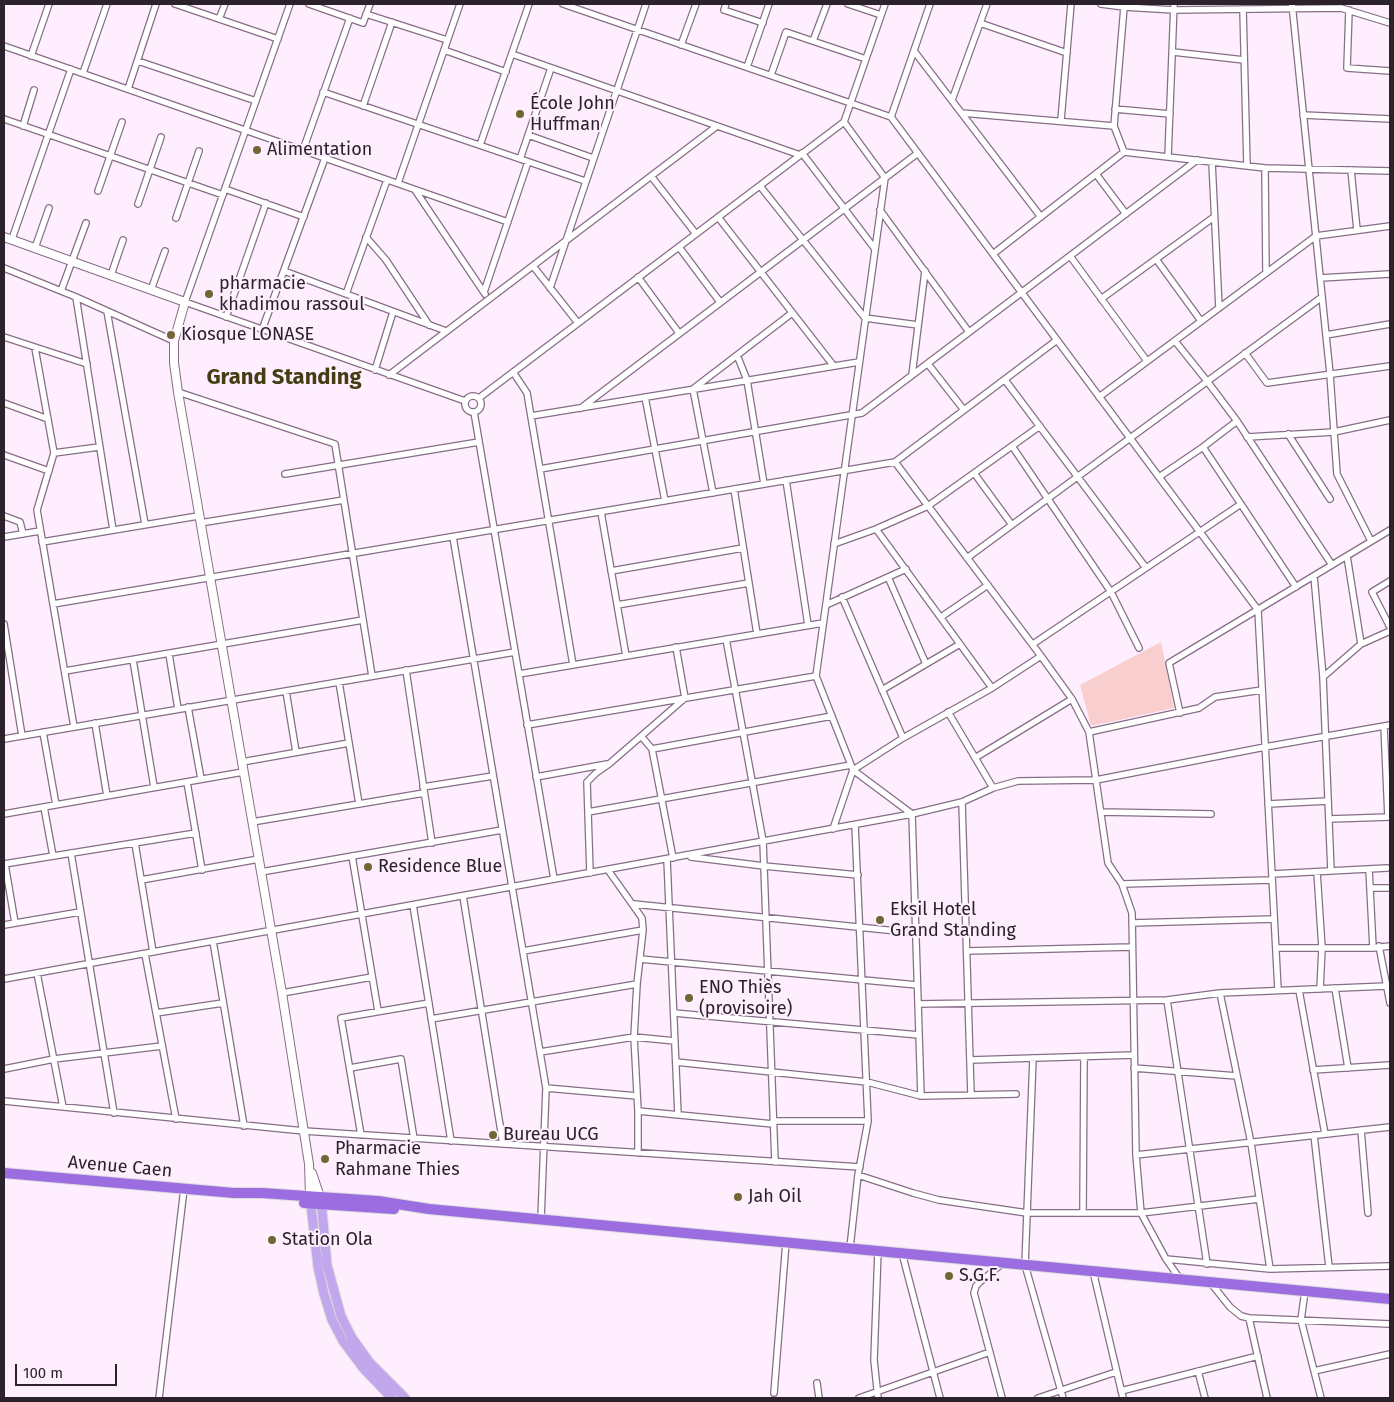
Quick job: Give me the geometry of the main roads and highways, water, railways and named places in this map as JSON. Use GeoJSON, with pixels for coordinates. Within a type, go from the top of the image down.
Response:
{"type":"FeatureCollection","features":[{"type":"Feature","properties":{"kind":"highway","name":"Avenue Caen"},"geometry":{"type":"LineString","coordinates":[[4,1173],[316,1200],[377,1209],[429,1209],[1390,1299]]}},
{"type":"Feature","properties":{"kind":"main road"},"geometry":{"type":"LineString","coordinates":[[316,1200],[318,1267],[332,1320],[343,1341],[364,1369],[397,1397]]}},
{"type":"Feature","properties":{"kind":"place","name":"École John Huffman"},"geometry":{"type":"Point","coordinates":[520,114]}},
{"type":"Feature","properties":{"kind":"place","name":"Alimentation"},"geometry":{"type":"Point","coordinates":[257,150]}},
{"type":"Feature","properties":{"kind":"place","name":"pharmacie khadimou rassoul"},"geometry":{"type":"Point","coordinates":[209,294]}},
{"type":"Feature","properties":{"kind":"place","name":"Kiosque LONASE"},"geometry":{"type":"Point","coordinates":[171,335]}},
{"type":"Feature","properties":{"kind":"place","name":"Residence Blue"},"geometry":{"type":"Point","coordinates":[368,867]}},
{"type":"Feature","properties":{"kind":"place","name":"Eksil Hotel Grand Standing"},"geometry":{"type":"Point","coordinates":[880,920]}},
{"type":"Feature","properties":{"kind":"place","name":"ENO Thiès (provisoire)"},"geometry":{"type":"Point","coordinates":[689,998]}},
{"type":"Feature","properties":{"kind":"place","name":"Bureau UCG"},"geometry":{"type":"Point","coordinates":[493,1135]}},
{"type":"Feature","properties":{"kind":"place","name":"Pharmacie Rahmane Thies"},"geometry":{"type":"Point","coordinates":[325,1159]}},
{"type":"Feature","properties":{"kind":"place","name":"Jah Oil"},"geometry":{"type":"Point","coordinates":[738,1197]}},
{"type":"Feature","properties":{"kind":"place","name":"Station Ola"},"geometry":{"type":"Point","coordinates":[272,1240]}},
{"type":"Feature","properties":{"kind":"place","name":"S.G.F."},"geometry":{"type":"Point","coordinates":[949,1276]}},
{"type":"Feature","properties":{"kind":"district","name":"Grand Standing"},"geometry":{"type":"Point","coordinates":[284,378]}}]}
